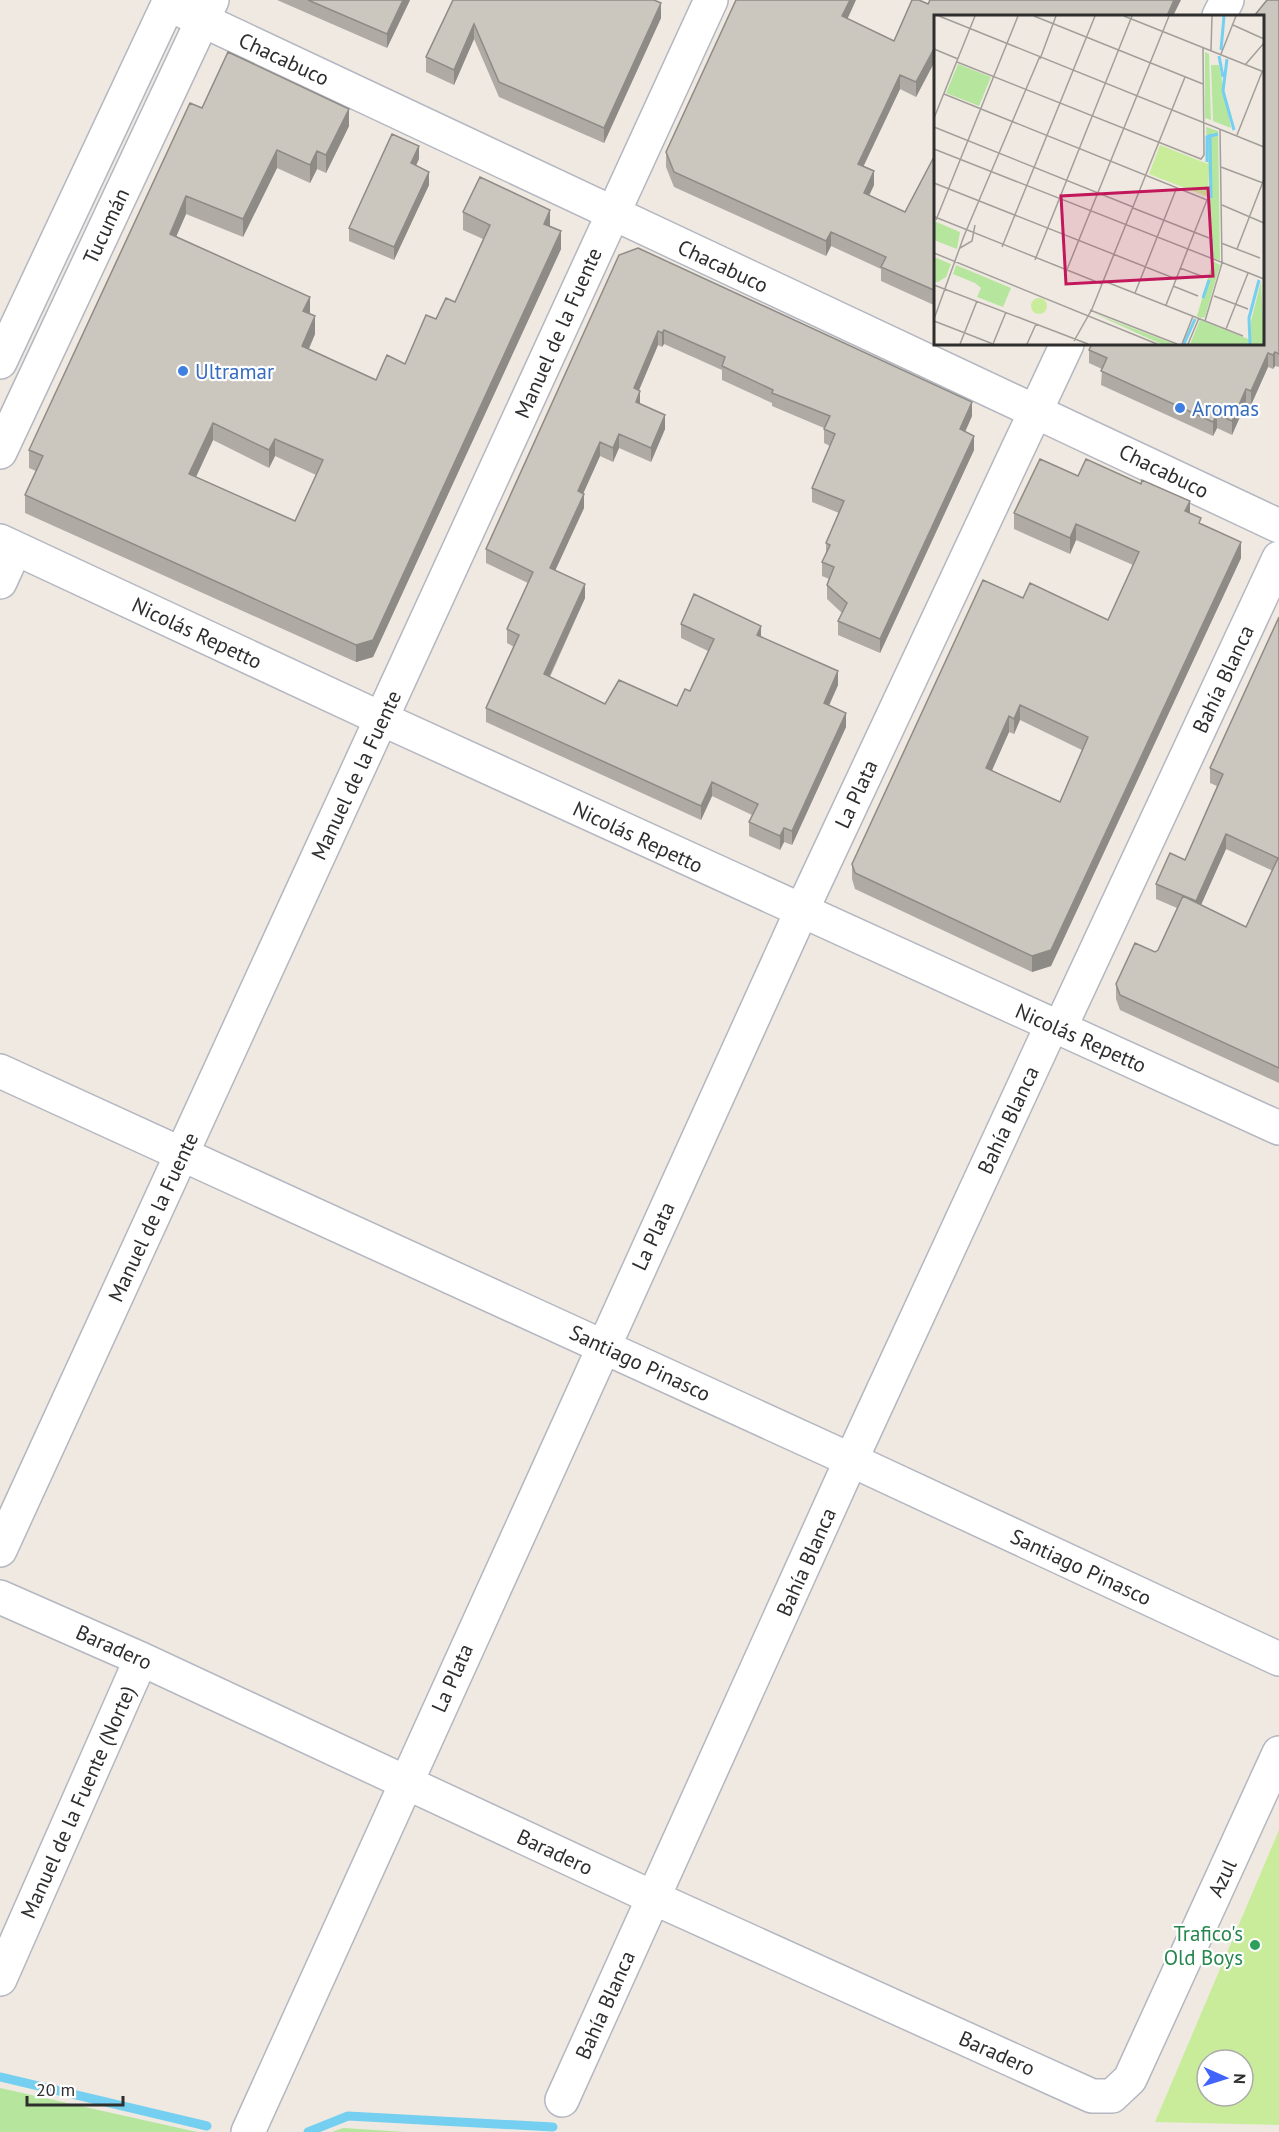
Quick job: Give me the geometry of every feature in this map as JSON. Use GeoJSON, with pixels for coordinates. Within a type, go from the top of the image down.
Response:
{"type":"FeatureCollection","features":[{"type":"Feature","properties":{"kind":"street","name":"Manuel de la Fuente"},"geometry":{"type":"LineString","coordinates":[[0,1550],[711,0]]}},
{"type":"Feature","properties":{"kind":"street"},"geometry":{"type":"LineString","coordinates":[[1220,15],[1227,0]]}},
{"type":"Feature","properties":{"kind":"street","name":"Chacabuco"},"geometry":{"type":"LineString","coordinates":[[169,2],[207,10],[612,215],[1036,410],[1279,526]]}},
{"type":"Feature","properties":{"kind":"street","name":"Tucumán"},"geometry":{"type":"LineString","coordinates":[[0,362],[169,2]]}},
{"type":"Feature","properties":{"kind":"street","name":"Tucumán"},"geometry":{"type":"LineString","coordinates":[[0,452],[207,10]]}},
{"type":"Feature","properties":{"kind":"street","name":"La Plata"},"geometry":{"type":"LineString","coordinates":[[248,2132],[801,912],[1067,345]]}},
{"type":"Feature","properties":{"kind":"street"},"geometry":{"type":"LineString","coordinates":[[0,582],[8,545]]}},
{"type":"Feature","properties":{"kind":"street","name":"Nicolás Repetto"},"geometry":{"type":"LineString","coordinates":[[8,545],[801,912],[1279,1128]]}},
{"type":"Feature","properties":{"kind":"street","name":"Bahía Blanca"},"geometry":{"type":"LineString","coordinates":[[562,2100],[852,1460],[1279,558]]}},
{"type":"Feature","properties":{"kind":"street","name":"Santiago Pinasco"},"geometry":{"type":"LineString","coordinates":[[0,1071],[852,1460],[1279,1659]]}},
{"type":"Feature","properties":{"kind":"street","name":"Baradero"},"geometry":{"type":"LineString","coordinates":[[0,1597],[141,1659],[654,1898],[1092,2096],[1112,2096]]}},
{"type":"Feature","properties":{"kind":"street","name":"Manuel de la Fuente (Norte)"},"geometry":{"type":"LineString","coordinates":[[0,1978],[141,1659]]}},
{"type":"Feature","properties":{"kind":"street","name":"Azul"},"geometry":{"type":"LineString","coordinates":[[1112,2096],[1130,2079],[1279,1754]]}},
{"type":"Feature","properties":{"kind":"green space","name":"Trafico's Old Boys"},"geometry":{"type":"Polygon","coordinates":[[[1279,1830],[1279,2125],[1155,2122],[1279,1830]]]}},
{"type":"Feature","properties":{"kind":"green space"},"geometry":{"type":"Polygon","coordinates":[[[0,2088],[197,2132],[0,2132],[0,2088]]]}},
{"type":"Feature","properties":{"kind":"green space"},"geometry":{"type":"Polygon","coordinates":[[[343,2128],[405,2132],[332,2132],[343,2128]]]}},
{"type":"Feature","properties":{"kind":"building"},"geometry":{"type":"Polygon","coordinates":[[[308,0],[403,0],[387,34],[308,0]]]}},
{"type":"Feature","properties":{"kind":"building"},"geometry":{"type":"Polygon","coordinates":[[[453,0],[654,0],[661,3],[604,128],[499,82],[474,24],[454,70],[426,57],[453,0]]]}},
{"type":"Feature","properties":{"kind":"building"},"geometry":{"type":"Polygon","coordinates":[[[736,0],[850,0],[842,16],[894,41],[912,0],[928,4],[930,0],[1174,0],[1167,15],[934,15],[934,49],[916,82],[900,75],[858,164],[874,171],[864,193],[905,212],[934,157],[934,290],[881,267],[886,257],[831,232],[826,241],[674,172],[666,152],[736,0]]]}},
{"type":"Feature","properties":{"kind":"building"},"geometry":{"type":"Polygon","coordinates":[[[1267,0],[1279,0],[1279,354],[1268,353],[1251,391],[1246,389],[1232,421],[1217,414],[1213,422],[1101,371],[1107,358],[1089,350],[1092,345],[1264,345],[1264,15],[1255,15],[1267,0]]]}},
{"type":"Feature","properties":{"kind":"building"},"geometry":{"type":"Polygon","coordinates":[[[228,52],[349,109],[326,155],[317,151],[310,165],[277,150],[243,219],[186,196],[170,234],[310,297],[303,311],[315,316],[302,346],[376,380],[387,355],[405,364],[426,315],[436,319],[446,298],[455,302],[490,225],[463,212],[480,177],[550,210],[544,224],[561,231],[373,640],[356,645],[25,495],[43,456],[29,450],[190,103],[202,108],[228,52]],[[213,423],[189,474],[295,521],[323,460],[275,439],[269,450],[213,423]]]}},
{"type":"Feature","properties":{"kind":"building"},"geometry":{"type":"Polygon","coordinates":[[[392,134],[419,146],[411,163],[429,172],[394,247],[349,228],[392,134]]]}},
{"type":"Feature","properties":{"kind":"building"},"geometry":{"type":"Polygon","coordinates":[[[638,248],[972,402],[960,429],[974,436],[880,639],[838,621],[847,603],[827,585],[834,567],[822,562],[830,545],[826,543],[844,501],[812,488],[835,434],[824,429],[830,416],[772,393],[773,390],[722,366],[725,357],[664,330],[662,333],[658,331],[634,388],[640,391],[636,402],[665,415],[651,448],[619,434],[613,448],[600,442],[578,491],[584,494],[550,568],[585,584],[544,674],[605,704],[619,680],[677,706],[685,689],[690,691],[714,639],[681,624],[694,594],[761,626],[757,635],[838,671],[824,703],[846,713],[792,831],[784,828],[780,836],[749,822],[758,804],[712,782],[701,806],[486,708],[519,635],[507,629],[533,572],[486,549],[619,255],[638,248]]]}},
{"type":"Feature","properties":{"kind":"building"},"geometry":{"type":"Polygon","coordinates":[[[1040,459],[1078,476],[1086,459],[1141,484],[1142,480],[1190,501],[1185,511],[1201,518],[1199,523],[1241,542],[1051,950],[1032,956],[855,873],[852,864],[983,580],[1023,598],[1030,583],[1108,620],[1139,552],[1076,524],[1070,538],[1014,513],[1040,459]],[[1020,705],[1014,719],[1009,716],[986,768],[1060,802],[1088,737],[1020,705]]]}},
{"type":"Feature","properties":{"kind":"building"},"geometry":{"type":"Polygon","coordinates":[[[1279,617],[1279,1068],[1120,995],[1116,984],[1135,943],[1155,952],[1158,950],[1183,896],[1246,927],[1278,858],[1226,834],[1196,901],[1156,884],[1170,853],[1185,860],[1223,774],[1210,768],[1279,617]]]}},
{"type":"Feature","properties":{"kind":"waterway"},"geometry":{"type":"LineString","coordinates":[[0,2077],[207,2126]]}},
{"type":"Feature","properties":{"kind":"waterway"},"geometry":{"type":"LineString","coordinates":[[308,2132],[348,2116],[553,2127]]}},
{"type":"Feature","properties":{"kind":"place","name":"Ultramar"},"geometry":{"type":"Point","coordinates":[183,371]}},
{"type":"Feature","properties":{"kind":"place","name":"Aromas"},"geometry":{"type":"Point","coordinates":[1180,408]}},
{"type":"Feature","properties":{"kind":"place","name":"Trafico's Old Boys"},"geometry":{"type":"Point","coordinates":[1255,1945]}}]}
